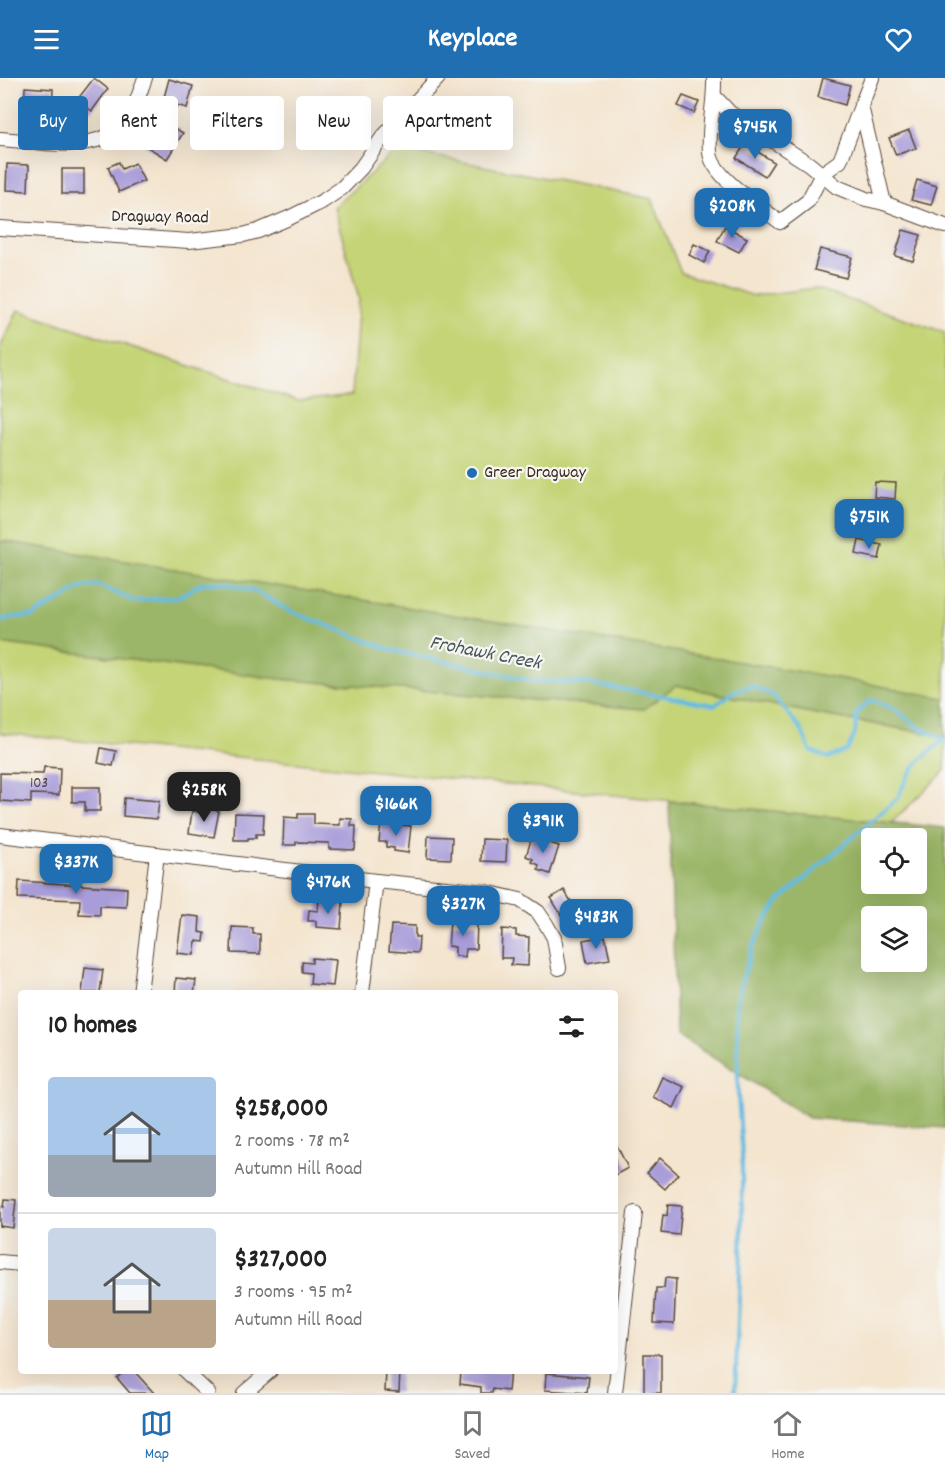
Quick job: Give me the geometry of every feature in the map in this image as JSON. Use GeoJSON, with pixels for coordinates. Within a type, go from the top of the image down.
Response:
{"type":"FeatureCollection","features":[{"type":"Feature","properties":{"kind":"street"},"geometry":{"type":"LineString","coordinates":[[0,139],[69,144],[98,141],[113,134],[123,125],[136,104],[145,78]]}},
{"type":"Feature","properties":{"kind":"street","name":"Dragway Road"},"geometry":{"type":"LineString","coordinates":[[0,228],[189,241],[243,235],[258,231],[323,201],[342,188],[361,168],[382,138],[438,78]]}},
{"type":"Feature","properties":{"kind":"street"},"geometry":{"type":"LineString","coordinates":[[713,78],[715,97],[711,105],[710,154],[724,179],[780,222],[808,201],[822,174],[840,161],[872,78]]}},
{"type":"Feature","properties":{"kind":"street"},"geometry":{"type":"LineString","coordinates":[[715,97],[730,113],[769,137],[837,187],[945,226]]}},
{"type":"Feature","properties":{"kind":"street"},"geometry":{"type":"LineString","coordinates":[[861,106],[884,203]]}},
{"type":"Feature","properties":{"kind":"street"},"geometry":{"type":"LineString","coordinates":[[0,835],[485,892],[520,900],[538,912],[546,924],[554,938],[559,968]]}},
{"type":"Feature","properties":{"kind":"street"},"geometry":{"type":"LineString","coordinates":[[140,990],[157,854]]}},
{"type":"Feature","properties":{"kind":"street"},"geometry":{"type":"LineString","coordinates":[[362,990],[376,881]]}},
{"type":"Feature","properties":{"kind":"street"},"geometry":{"type":"LineString","coordinates":[[618,1334],[635,1213]]}},
{"type":"Feature","properties":{"kind":"street"},"geometry":{"type":"LineString","coordinates":[[0,1262],[18,1264]]}},
{"type":"Feature","properties":{"kind":"street"},"geometry":{"type":"LineString","coordinates":[[188,1374],[208,1393]]}},
{"type":"Feature","properties":{"kind":"street"},"geometry":{"type":"LineString","coordinates":[[244,1393],[266,1374]]}},
{"type":"Feature","properties":{"kind":"street"},"geometry":{"type":"LineString","coordinates":[[615,1393],[616,1374]]}},
{"type":"Feature","properties":{"kind":"green space","name":"Greer Dragway"},"geometry":{"type":"Polygon","coordinates":[[[397,150],[652,199],[681,273],[754,296],[815,288],[945,332],[945,700],[4,541],[0,543],[0,348],[18,310],[298,401],[352,395],[359,299],[334,207],[397,150]]]}},
{"type":"Feature","properties":{"kind":"green space"},"geometry":{"type":"Polygon","coordinates":[[[4,541],[838,678],[943,698],[945,700],[945,736],[816,714],[676,685],[644,709],[280,679],[0,643],[0,543],[4,541]]]}},
{"type":"Feature","properties":{"kind":"green space"},"geometry":{"type":"Polygon","coordinates":[[[0,643],[280,679],[644,709],[676,685],[816,714],[945,736],[945,771],[891,823],[0,733],[0,643]]]}},
{"type":"Feature","properties":{"kind":"green space"},"geometry":{"type":"Polygon","coordinates":[[[669,801],[945,828],[945,1128],[809,1118],[676,1034],[669,801]]]}},
{"type":"Feature","properties":{"kind":"building"},"geometry":{"type":"Polygon","coordinates":[[[94,78],[108,89],[103,96],[100,96],[100,100],[92,111],[88,108],[88,96],[80,96],[94,78]]]}},
{"type":"Feature","properties":{"kind":"building"},"geometry":{"type":"Polygon","coordinates":[[[823,78],[850,85],[845,105],[818,97],[823,78]]]}},
{"type":"Feature","properties":{"kind":"building"},"geometry":{"type":"Polygon","coordinates":[[[169,79],[193,86],[187,108],[178,105],[178,96],[164,96],[169,79]]]}},
{"type":"Feature","properties":{"kind":"building"},"geometry":{"type":"Polygon","coordinates":[[[25,87],[53,89],[53,96],[25,96],[25,87]]]}},
{"type":"Feature","properties":{"kind":"building"},"geometry":{"type":"Polygon","coordinates":[[[683,96],[699,102],[694,113],[678,106],[683,96]]]}},
{"type":"Feature","properties":{"kind":"building"},"geometry":{"type":"Polygon","coordinates":[[[178,130],[183,133],[178,141],[178,130]]]}},
{"type":"Feature","properties":{"kind":"building"},"geometry":{"type":"Polygon","coordinates":[[[909,130],[916,148],[896,155],[889,138],[909,130]]]}},
{"type":"Feature","properties":{"kind":"building"},"geometry":{"type":"Polygon","coordinates":[[[745,144],[774,162],[765,176],[736,158],[745,144]]]}},
{"type":"Feature","properties":{"kind":"building"},"geometry":{"type":"Polygon","coordinates":[[[152,150],[173,150],[167,159],[152,150]]]}},
{"type":"Feature","properties":{"kind":"building"},"geometry":{"type":"Polygon","coordinates":[[[119,162],[122,169],[135,163],[144,181],[119,192],[108,167],[119,162]]]}},
{"type":"Feature","properties":{"kind":"building"},"geometry":{"type":"Polygon","coordinates":[[[7,164],[29,165],[28,191],[6,190],[7,164]]]}},
{"type":"Feature","properties":{"kind":"building"},"geometry":{"type":"Polygon","coordinates":[[[62,169],[84,169],[84,194],[62,194],[62,169]]]}},
{"type":"Feature","properties":{"kind":"building"},"geometry":{"type":"Polygon","coordinates":[[[917,180],[937,186],[931,205],[911,200],[917,180]]]}},
{"type":"Feature","properties":{"kind":"building"},"geometry":{"type":"Polygon","coordinates":[[[725,226],[747,238],[739,252],[717,241],[725,226]]]}},
{"type":"Feature","properties":{"kind":"building"},"geometry":{"type":"Polygon","coordinates":[[[903,230],[921,235],[913,261],[895,256],[903,230]]]}},
{"type":"Feature","properties":{"kind":"building"},"geometry":{"type":"Polygon","coordinates":[[[694,244],[710,251],[704,263],[689,255],[694,244]]]}},
{"type":"Feature","properties":{"kind":"building"},"geometry":{"type":"Polygon","coordinates":[[[820,249],[852,257],[846,278],[814,270],[820,249]]]}},
{"type":"Feature","properties":{"kind":"building"},"geometry":{"type":"Polygon","coordinates":[[[875,482],[896,483],[895,499],[874,497],[875,482]]]}},
{"type":"Feature","properties":{"kind":"building"},"geometry":{"type":"Polygon","coordinates":[[[859,540],[882,545],[879,559],[856,554],[859,540]]]}},
{"type":"Feature","properties":{"kind":"building"},"geometry":{"type":"Polygon","coordinates":[[[101,748],[116,751],[113,766],[98,763],[101,748]]]}},
{"type":"Feature","properties":{"kind":"building"},"geometry":{"type":"Polygon","coordinates":[[[44,767],[60,768],[59,795],[31,794],[31,803],[0,801],[0,773],[43,774],[44,767]]]}},
{"type":"Feature","properties":{"kind":"building"},"geometry":{"type":"Polygon","coordinates":[[[72,787],[100,787],[100,811],[85,811],[85,802],[72,802],[72,787]]]}},
{"type":"Feature","properties":{"kind":"building"},"geometry":{"type":"Polygon","coordinates":[[[124,798],[159,801],[157,819],[123,816],[124,798]]]}},
{"type":"Feature","properties":{"kind":"building"},"geometry":{"type":"Polygon","coordinates":[[[204,808],[219,811],[214,837],[189,833],[192,811],[203,813],[204,808]]]}},
{"type":"Feature","properties":{"kind":"building"},"geometry":{"type":"Polygon","coordinates":[[[235,813],[264,814],[263,834],[256,834],[256,838],[248,838],[248,840],[234,840],[235,813]]]}},
{"type":"Feature","properties":{"kind":"building"},"geometry":{"type":"Polygon","coordinates":[[[298,814],[314,814],[314,824],[340,825],[340,818],[352,819],[351,826],[356,826],[355,850],[329,849],[329,843],[296,842],[296,845],[283,845],[284,817],[298,818],[298,814]]]}},
{"type":"Feature","properties":{"kind":"building"},"geometry":{"type":"Polygon","coordinates":[[[381,823],[411,826],[408,853],[394,851],[394,848],[386,847],[386,842],[379,842],[381,823]]]}},
{"type":"Feature","properties":{"kind":"building"},"geometry":{"type":"Polygon","coordinates":[[[428,836],[452,837],[451,859],[427,858],[428,836]]]}},
{"type":"Feature","properties":{"kind":"building"},"geometry":{"type":"Polygon","coordinates":[[[532,837],[559,846],[550,874],[538,870],[539,865],[526,856],[532,837]]]}},
{"type":"Feature","properties":{"kind":"building"},"geometry":{"type":"Polygon","coordinates":[[[482,839],[507,840],[506,862],[481,861],[482,839]]]}},
{"type":"Feature","properties":{"kind":"building"},"geometry":{"type":"Polygon","coordinates":[[[19,881],[127,888],[126,907],[100,906],[100,915],[79,914],[80,900],[18,898],[19,881]]]}},
{"type":"Feature","properties":{"kind":"building"},"geometry":{"type":"Polygon","coordinates":[[[564,890],[580,916],[567,925],[551,898],[564,890]]]}},
{"type":"Feature","properties":{"kind":"building"},"geometry":{"type":"Polygon","coordinates":[[[319,900],[343,902],[341,929],[316,927],[316,921],[308,921],[309,910],[318,911],[319,900]]]}},
{"type":"Feature","properties":{"kind":"building"},"geometry":{"type":"Polygon","coordinates":[[[182,915],[200,917],[199,932],[205,933],[204,942],[196,941],[194,955],[177,953],[182,915]]]}},
{"type":"Feature","properties":{"kind":"building"},"geometry":{"type":"Polygon","coordinates":[[[450,922],[477,923],[476,949],[466,949],[465,957],[455,956],[455,947],[448,946],[450,922]]]}},
{"type":"Feature","properties":{"kind":"building"},"geometry":{"type":"Polygon","coordinates":[[[391,925],[415,926],[415,937],[419,937],[418,953],[389,951],[391,925]]]}},
{"type":"Feature","properties":{"kind":"building"},"geometry":{"type":"Polygon","coordinates":[[[232,927],[253,928],[253,934],[260,934],[260,954],[231,953],[232,927]]]}},
{"type":"Feature","properties":{"kind":"building"},"geometry":{"type":"Polygon","coordinates":[[[502,929],[516,930],[516,936],[529,937],[528,966],[511,965],[512,958],[501,958],[502,929]]]}},
{"type":"Feature","properties":{"kind":"building"},"geometry":{"type":"Polygon","coordinates":[[[605,936],[610,959],[587,963],[583,940],[605,936]]]}},
{"type":"Feature","properties":{"kind":"building"},"geometry":{"type":"Polygon","coordinates":[[[312,958],[336,960],[333,986],[310,984],[311,973],[302,972],[302,962],[312,963],[312,958]]]}},
{"type":"Feature","properties":{"kind":"building"},"geometry":{"type":"Polygon","coordinates":[[[85,968],[103,970],[100,990],[82,990],[85,968]]]}},
{"type":"Feature","properties":{"kind":"building"},"geometry":{"type":"Polygon","coordinates":[[[176,978],[196,980],[194,990],[175,990],[176,978]]]}},
{"type":"Feature","properties":{"kind":"building"},"geometry":{"type":"Polygon","coordinates":[[[662,1077],[684,1087],[674,1108],[653,1097],[662,1077]]]}},
{"type":"Feature","properties":{"kind":"building"},"geometry":{"type":"Polygon","coordinates":[[[618,1148],[628,1168],[618,1173],[618,1148]]]}},
{"type":"Feature","properties":{"kind":"building"},"geometry":{"type":"Polygon","coordinates":[[[660,1158],[678,1174],[665,1189],[647,1173],[660,1158]]]}},
{"type":"Feature","properties":{"kind":"building"},"geometry":{"type":"Polygon","coordinates":[[[5,1199],[16,1200],[13,1228],[0,1226],[0,1206],[4,1207],[5,1199]]]}},
{"type":"Feature","properties":{"kind":"building"},"geometry":{"type":"Polygon","coordinates":[[[668,1205],[682,1206],[679,1235],[661,1233],[663,1215],[667,1216],[668,1205]]]}},
{"type":"Feature","properties":{"kind":"building"},"geometry":{"type":"Polygon","coordinates":[[[665,1278],[676,1279],[674,1324],[654,1323],[656,1288],[664,1288],[665,1278]]]}},
{"type":"Feature","properties":{"kind":"building"},"geometry":{"type":"Polygon","coordinates":[[[644,1354],[661,1354],[661,1393],[644,1393],[644,1354]]]}},
{"type":"Feature","properties":{"kind":"building"},"geometry":{"type":"Polygon","coordinates":[[[121,1374],[137,1374],[154,1393],[130,1393],[117,1378],[121,1374]]]}},
{"type":"Feature","properties":{"kind":"building"},"geometry":{"type":"Polygon","coordinates":[[[386,1374],[400,1374],[399,1392],[385,1391],[386,1374]]]}},
{"type":"Feature","properties":{"kind":"building"},"geometry":{"type":"Polygon","coordinates":[[[461,1374],[510,1374],[508,1391],[493,1389],[492,1393],[481,1393],[481,1387],[460,1384],[461,1374]]]}},
{"type":"Feature","properties":{"kind":"building"},"geometry":{"type":"Polygon","coordinates":[[[546,1374],[589,1377],[587,1393],[545,1390],[546,1374]]]}},
{"type":"Feature","properties":{"kind":"waterway","name":"Frohawk Creek"},"geometry":{"type":"LineString","coordinates":[[0,620],[33,616],[82,587],[98,585],[134,601],[178,597],[202,583],[225,583],[257,592],[290,611],[391,650],[534,681],[586,683],[715,705],[735,691],[751,686],[773,695],[801,729],[810,750],[828,758],[847,750],[855,734],[857,712],[871,700],[895,709],[918,727],[945,740]]}},
{"type":"Feature","properties":{"kind":"waterway"},"geometry":{"type":"LineString","coordinates":[[735,1393],[742,1228],[737,1002],[751,951],[764,923],[780,900],[898,798],[916,765],[944,740]]}},
{"type":"Feature","properties":{"kind":"place","name":"Greer Dragway"},"geometry":{"type":"Point","coordinates":[472,473]}}]}
